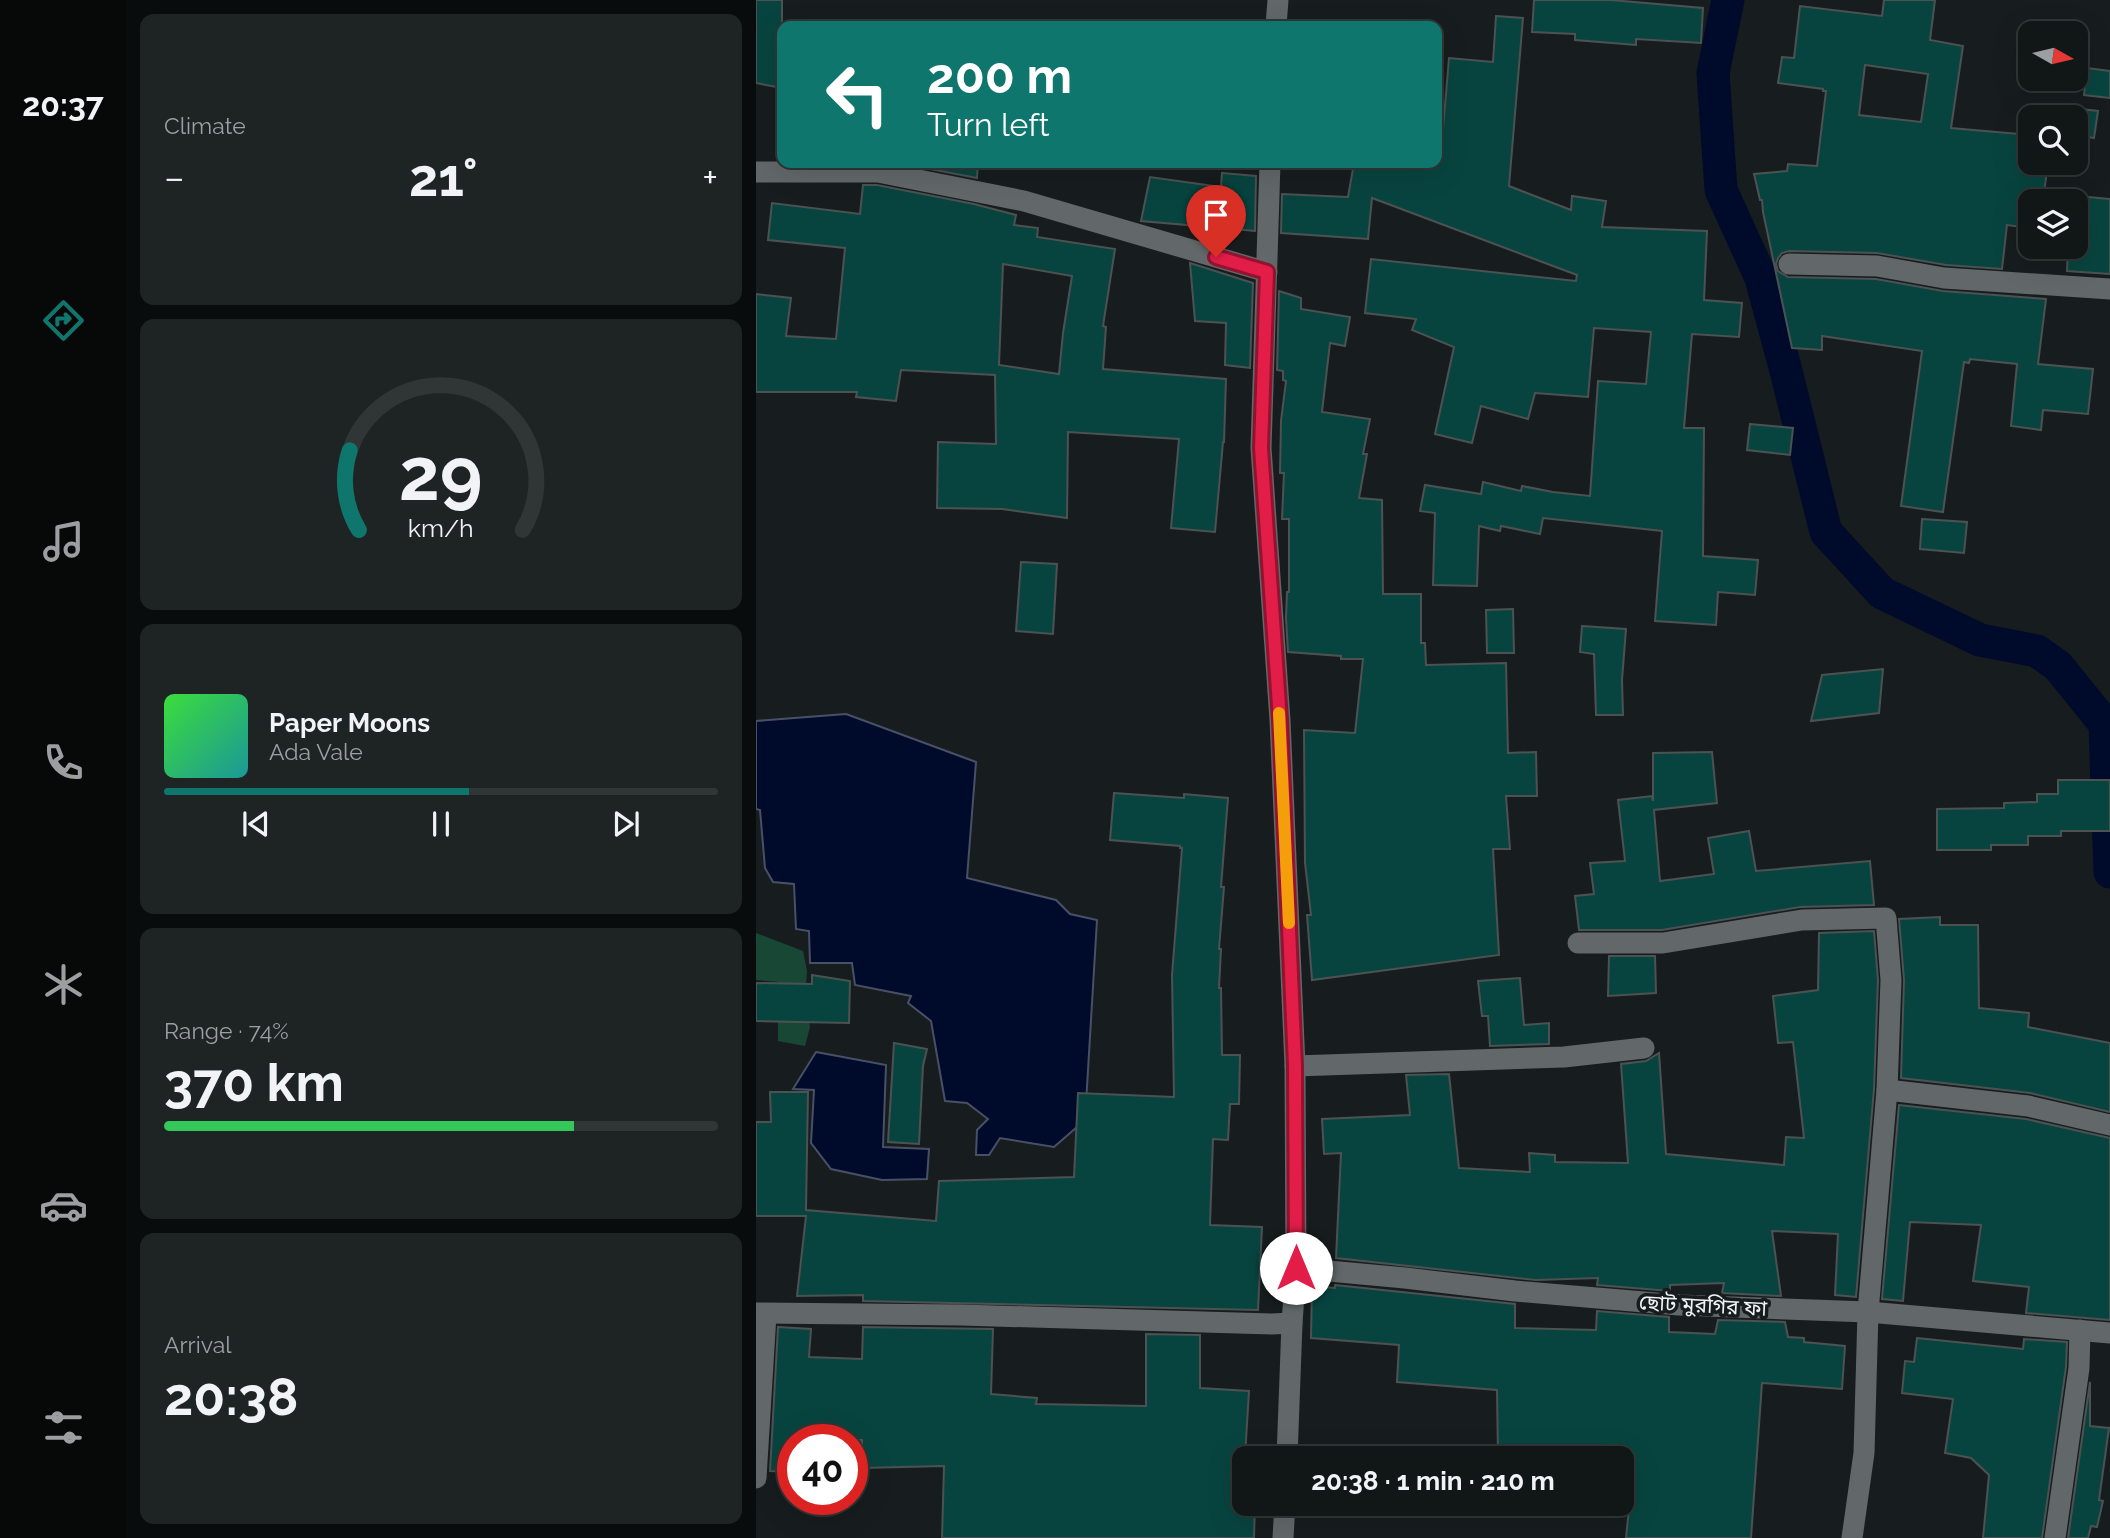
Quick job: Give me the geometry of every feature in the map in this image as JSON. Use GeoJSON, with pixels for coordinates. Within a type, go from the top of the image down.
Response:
{"type":"FeatureCollection","features":[{"type":"Feature","properties":{"kind":"street"},"geometry":{"type":"LineString","coordinates":[[1276,21],[1278,0]]}},
{"type":"Feature","properties":{"kind":"street"},"geometry":{"type":"LineString","coordinates":[[1270,168],[1261,448],[1280,720],[1295,1066],[1296,1268],[1287,1446]]}},
{"type":"Feature","properties":{"kind":"street"},"geometry":{"type":"LineString","coordinates":[[756,172],[878,172],[1024,201],[1267,272]]}},
{"type":"Feature","properties":{"kind":"street"},"geometry":{"type":"LineString","coordinates":[[1789,264],[1877,265],[1944,278],[2110,289]]}},
{"type":"Feature","properties":{"kind":"street"},"geometry":{"type":"LineString","coordinates":[[1578,943],[1663,943],[1802,920],[1886,918],[1891,980],[1886,1090],[1868,1312],[1864,1453],[1852,1538]]}},
{"type":"Feature","properties":{"kind":"street"},"geometry":{"type":"LineString","coordinates":[[1295,1066],[1564,1057],[1644,1048]]}},
{"type":"Feature","properties":{"kind":"street"},"geometry":{"type":"LineString","coordinates":[[1886,1090],[2028,1106],[2110,1125]]}},
{"type":"Feature","properties":{"kind":"street","name":"ছোট মুরগির ফা"},"geometry":{"type":"LineString","coordinates":[[1296,1268],[1679,1305],[1868,1312],[2110,1333]]}},
{"type":"Feature","properties":{"kind":"street"},"geometry":{"type":"LineString","coordinates":[[756,1478],[761,1313],[1292,1323]]}},
{"type":"Feature","properties":{"kind":"street"},"geometry":{"type":"LineString","coordinates":[[2055,1538],[2080,1368],[2080,1330]]}},
{"type":"Feature","properties":{"kind":"street"},"geometry":{"type":"LineString","coordinates":[[1283,1538],[1284,1516]]}},
{"type":"Feature","properties":{"kind":"green space"},"geometry":{"type":"Polygon","coordinates":[[[756,933],[803,951],[807,971],[805,1000],[810,1027],[805,1046],[778,1041],[778,982],[756,980],[756,933]]]}},
{"type":"Feature","properties":{"kind":"water"},"geometry":{"type":"Polygon","coordinates":[[[846,714],[976,762],[967,878],[1056,900],[1070,914],[1097,920],[1085,1120],[1054,1147],[1000,1138],[989,1155],[976,1155],[977,1130],[988,1119],[967,1103],[945,1101],[931,1021],[908,1003],[911,996],[855,985],[852,963],[810,963],[809,931],[796,929],[794,884],[773,882],[765,868],[760,810],[756,809],[756,721],[846,714]]]}},
{"type":"Feature","properties":{"kind":"water"},"geometry":{"type":"Polygon","coordinates":[[[816,1052],[886,1065],[883,1147],[929,1149],[927,1179],[882,1180],[831,1169],[811,1143],[814,1090],[793,1089],[816,1052]]]}},
{"type":"Feature","properties":{"kind":"building"},"geometry":{"type":"Polygon","coordinates":[[[756,0],[782,0],[782,21],[777,21],[777,87],[756,83],[756,0]]]}},
{"type":"Feature","properties":{"kind":"building"},"geometry":{"type":"Polygon","coordinates":[[[1534,0],[1611,0],[1703,8],[1701,43],[1636,39],[1636,45],[1575,40],[1575,34],[1532,32],[1534,0]]]}},
{"type":"Feature","properties":{"kind":"building"},"geometry":{"type":"Polygon","coordinates":[[[1884,0],[1935,0],[1930,40],[1963,46],[1951,128],[2018,134],[2018,175],[2046,175],[2045,189],[2018,189],[2018,226],[2007,225],[2002,269],[1946,265],[1877,253],[1789,251],[1782,253],[1776,264],[1778,271],[1788,277],[1876,279],[1943,291],[2046,299],[2038,364],[2093,369],[2088,414],[2043,410],[2041,430],[2011,426],[2017,364],[1970,359],[1969,363],[1964,362],[1943,512],[1901,506],[1922,351],[1822,336],[1822,350],[1792,348],[1762,200],[1754,174],[1787,171],[1788,164],[1817,166],[1826,91],[1778,83],[1782,57],[1794,58],[1800,6],[1882,16],[1884,0]],[[1865,65],[1859,115],[1921,122],[1928,74],[1865,65]]]}},
{"type":"Feature","properties":{"kind":"building"},"geometry":{"type":"Polygon","coordinates":[[[1496,16],[1523,18],[1509,186],[1571,210],[1572,196],[1606,201],[1602,227],[1707,231],[1704,300],[1742,303],[1739,337],[1692,334],[1684,428],[1704,428],[1703,556],[1758,560],[1755,595],[1718,592],[1716,625],[1655,621],[1662,531],[1543,518],[1540,534],[1501,526],[1500,531],[1479,526],[1477,586],[1433,585],[1435,513],[1420,511],[1425,485],[1481,494],[1483,482],[1521,491],[1522,486],[1590,496],[1598,381],[1646,384],[1651,332],[1594,328],[1588,397],[1535,393],[1528,419],[1481,406],[1472,443],[1435,434],[1454,347],[1412,330],[1416,319],[1365,313],[1371,259],[1576,281],[1577,275],[1372,198],[1368,239],[1281,233],[1282,194],[1348,197],[1353,168],[1442,168],[1449,58],[1493,62],[1496,16]]]}},
{"type":"Feature","properties":{"kind":"building"},"geometry":{"type":"Polygon","coordinates":[[[2088,68],[2110,71],[2110,98],[2084,95],[2084,91],[2088,91],[2088,68]]]}},
{"type":"Feature","properties":{"kind":"building"},"geometry":{"type":"Polygon","coordinates":[[[2088,110],[2098,111],[2094,138],[2088,137],[2088,110]]]}},
{"type":"Feature","properties":{"kind":"building"},"geometry":{"type":"Polygon","coordinates":[[[925,168],[978,168],[977,178],[925,168]]]}},
{"type":"Feature","properties":{"kind":"building"},"geometry":{"type":"Polygon","coordinates":[[[1222,173],[1256,176],[1255,231],[1141,221],[1150,177],[1221,187],[1222,173]]]}},
{"type":"Feature","properties":{"kind":"building"},"geometry":{"type":"Polygon","coordinates":[[[863,185],[877,185],[1016,215],[1014,225],[1038,228],[1037,237],[1115,249],[1103,326],[1106,327],[1103,369],[1226,379],[1224,442],[1215,532],[1171,528],[1179,439],[1068,432],[1067,518],[1002,509],[937,508],[938,442],[996,444],[995,375],[901,370],[896,401],[856,397],[857,392],[756,392],[756,294],[791,298],[786,336],[836,339],[845,248],[768,240],[772,203],[860,214],[863,185]],[[1003,264],[999,365],[1059,374],[1072,276],[1003,264]]]}},
{"type":"Feature","properties":{"kind":"building"},"geometry":{"type":"Polygon","coordinates":[[[2088,197],[2110,199],[2110,274],[2067,271],[2068,259],[2088,259],[2088,197]]]}},
{"type":"Feature","properties":{"kind":"building"},"geometry":{"type":"Polygon","coordinates":[[[1190,263],[1253,283],[1250,368],[1225,365],[1226,323],[1195,321],[1190,263]]]}},
{"type":"Feature","properties":{"kind":"building"},"geometry":{"type":"Polygon","coordinates":[[[1279,291],[1301,298],[1301,309],[1350,317],[1345,346],[1330,343],[1322,412],[1370,419],[1363,454],[1367,454],[1359,498],[1382,500],[1383,594],[1421,594],[1421,643],[1425,643],[1426,665],[1506,663],[1508,753],[1536,752],[1537,796],[1506,796],[1510,849],[1493,849],[1499,955],[1312,980],[1307,915],[1311,915],[1305,863],[1304,730],[1355,733],[1363,659],[1288,652],[1286,618],[1289,592],[1289,519],[1282,519],[1284,473],[1280,473],[1281,421],[1286,381],[1283,380],[1283,371],[1277,370],[1279,291]]]}},
{"type":"Feature","properties":{"kind":"building"},"geometry":{"type":"Polygon","coordinates":[[[1750,424],[1793,428],[1790,455],[1747,450],[1750,424]]]}},
{"type":"Feature","properties":{"kind":"building"},"geometry":{"type":"Polygon","coordinates":[[[1922,519],[1967,522],[1964,553],[1920,549],[1922,519]]]}},
{"type":"Feature","properties":{"kind":"building"},"geometry":{"type":"Polygon","coordinates":[[[1021,562],[1057,564],[1053,634],[1016,631],[1021,562]]]}},
{"type":"Feature","properties":{"kind":"building"},"geometry":{"type":"Polygon","coordinates":[[[1513,609],[1514,653],[1487,653],[1486,610],[1513,609]]]}},
{"type":"Feature","properties":{"kind":"building"},"geometry":{"type":"Polygon","coordinates":[[[1582,626],[1626,629],[1622,680],[1623,715],[1596,715],[1594,654],[1580,652],[1582,626]]]}},
{"type":"Feature","properties":{"kind":"building"},"geometry":{"type":"Polygon","coordinates":[[[1883,669],[1879,713],[1811,721],[1822,675],[1883,669]]]}},
{"type":"Feature","properties":{"kind":"building"},"geometry":{"type":"Polygon","coordinates":[[[1712,752],[1717,803],[1654,810],[1660,881],[1714,874],[1708,838],[1749,831],[1756,871],[1870,861],[1874,905],[1800,907],[1662,930],[1579,930],[1575,896],[1594,894],[1590,863],[1625,861],[1618,800],[1652,796],[1653,801],[1653,753],[1712,752]]]}},
{"type":"Feature","properties":{"kind":"building"},"geometry":{"type":"Polygon","coordinates":[[[2058,780],[2110,780],[2110,831],[2061,831],[2061,836],[2028,836],[2028,845],[1991,845],[1991,850],[1937,850],[1937,809],[2004,808],[2004,803],[2037,802],[2037,794],[2058,794],[2058,780]]]}},
{"type":"Feature","properties":{"kind":"building"},"geometry":{"type":"Polygon","coordinates":[[[1114,793],[1228,798],[1221,887],[1224,887],[1219,988],[1222,1055],[1240,1055],[1239,1104],[1230,1104],[1228,1140],[1213,1139],[1210,1225],[1262,1227],[1258,1310],[863,1301],[863,1295],[797,1296],[806,1216],[756,1216],[756,1122],[771,1122],[770,1092],[808,1092],[806,1210],[936,1221],[939,1181],[1074,1177],[1078,1093],[1174,1097],[1172,975],[1182,848],[1110,840],[1114,793]]]}},
{"type":"Feature","properties":{"kind":"building"},"geometry":{"type":"Polygon","coordinates":[[[1940,917],[1940,925],[1978,925],[1979,1008],[2029,1013],[2028,1027],[2110,1043],[2110,1112],[2030,1093],[1901,1078],[1904,980],[1899,919],[1940,917]]]}},
{"type":"Feature","properties":{"kind":"building"},"geometry":{"type":"Polygon","coordinates":[[[1874,931],[1878,980],[1874,1089],[1856,1297],[1835,1295],[1838,1234],[1772,1231],[1781,1296],[1722,1293],[1724,1283],[1670,1285],[1670,1291],[1597,1285],[1598,1278],[1536,1280],[1336,1258],[1341,1153],[1324,1154],[1322,1119],[1410,1115],[1406,1075],[1449,1074],[1459,1168],[1530,1172],[1529,1153],[1555,1155],[1555,1162],[1628,1163],[1621,1064],[1646,1061],[1659,1053],[1666,1154],[1784,1165],[1786,1137],[1804,1138],[1793,1042],[1778,1043],[1773,996],[1818,990],[1819,933],[1874,931]]]}},
{"type":"Feature","properties":{"kind":"building"},"geometry":{"type":"Polygon","coordinates":[[[1609,956],[1655,956],[1656,993],[1608,996],[1609,956]]]}},
{"type":"Feature","properties":{"kind":"building"},"geometry":{"type":"Polygon","coordinates":[[[812,975],[850,981],[849,1023],[756,1021],[756,983],[812,984],[812,975]]]}},
{"type":"Feature","properties":{"kind":"building"},"geometry":{"type":"Polygon","coordinates":[[[1520,978],[1524,1025],[1549,1023],[1549,1044],[1490,1046],[1488,1016],[1482,1016],[1478,981],[1520,978]]]}},
{"type":"Feature","properties":{"kind":"building"},"geometry":{"type":"Polygon","coordinates":[[[894,1043],[927,1049],[923,1066],[919,1144],[888,1142],[894,1043]]]}},
{"type":"Feature","properties":{"kind":"building"},"geometry":{"type":"Polygon","coordinates":[[[1899,1105],[2026,1119],[2110,1138],[2110,1320],[2026,1313],[2029,1287],[1973,1281],[1981,1225],[1910,1222],[1903,1301],[1882,1299],[1899,1105]]]}},
{"type":"Feature","properties":{"kind":"building"},"geometry":{"type":"Polygon","coordinates":[[[1335,1285],[1515,1304],[1515,1328],[1596,1330],[1597,1311],[1669,1317],[1669,1332],[1715,1334],[1718,1320],[1785,1322],[1788,1337],[1804,1338],[1804,1342],[1845,1346],[1842,1389],[1762,1383],[1751,1538],[1626,1538],[1628,1516],[1634,1516],[1634,1446],[1498,1446],[1497,1390],[1397,1382],[1399,1345],[1311,1338],[1312,1286],[1335,1288],[1335,1285]]]}},
{"type":"Feature","properties":{"kind":"building"},"geometry":{"type":"Polygon","coordinates":[[[778,1327],[811,1329],[809,1357],[862,1359],[863,1327],[993,1329],[991,1394],[1037,1398],[1036,1404],[1146,1406],[1146,1334],[1200,1335],[1200,1388],[1249,1391],[1246,1446],[1232,1446],[1232,1516],[1255,1516],[1254,1538],[942,1538],[944,1466],[868,1468],[868,1424],[777,1424],[777,1471],[770,1471],[778,1327]]]}},
{"type":"Feature","properties":{"kind":"building"},"geometry":{"type":"Polygon","coordinates":[[[1917,1338],[2023,1349],[2024,1339],[2067,1342],[2066,1367],[2042,1538],[1983,1538],[1989,1475],[1971,1458],[1945,1453],[1953,1399],[1902,1393],[1905,1361],[1914,1362],[1917,1338]]]}},
{"type":"Feature","properties":{"kind":"building"},"geometry":{"type":"Polygon","coordinates":[[[2090,1382],[2090,1426],[2109,1428],[2099,1500],[2103,1501],[2097,1527],[2091,1526],[2088,1538],[2068,1538],[2090,1382]]]}},
{"type":"Feature","properties":{"kind":"waterway"},"geometry":{"type":"LineString","coordinates":[[1728,0],[1713,73],[1721,190],[1761,278],[1826,532],[1882,593],[1980,640],[2037,651],[2058,666],[2105,724],[2110,872]]}},
{"type":"Feature","properties":{"kind":"slow traffic"},"geometry":{"type":"LineString","coordinates":[[1279,713],[1289,923]]}},
{"type":"Feature","properties":{"kind":"route"},"geometry":{"type":"LineString","coordinates":[[1216,257],[1267,272],[1261,448],[1280,720],[1295,1066],[1296,1268]]}}]}
